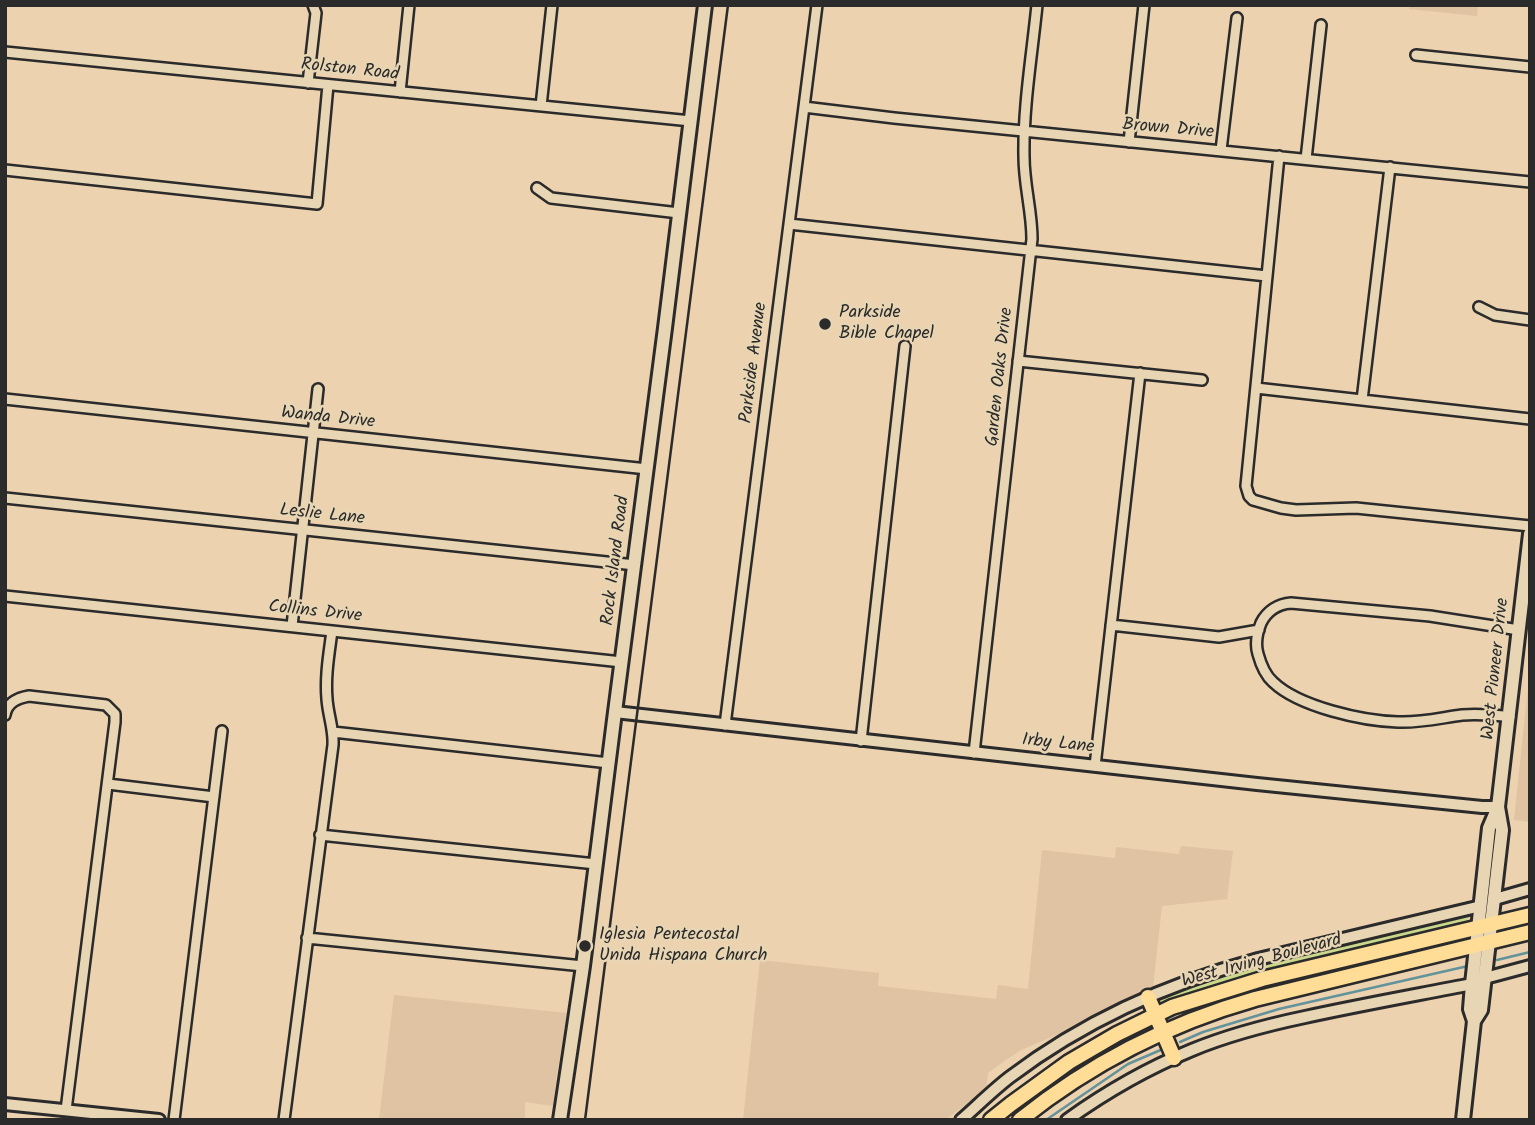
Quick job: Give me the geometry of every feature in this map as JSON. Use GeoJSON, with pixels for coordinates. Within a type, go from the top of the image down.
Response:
{"type":"FeatureCollection","features":[{"type":"Feature","properties":{"kind":"main road","name":"Rock Island Road"},"geometry":{"type":"LineString","coordinates":[[560,1120],[573,1043],[705,5]]}},
{"type":"Feature","properties":{"kind":"main road","name":"West Pioneer Drive"},"geometry":{"type":"LineString","coordinates":[[1485,926],[1481,906],[1489,828],[1498,807],[1530,534]]}},
{"type":"Feature","properties":{"kind":"main road","name":"West Pioneer Drive"},"geometry":{"type":"LineString","coordinates":[[1485,926],[1494,899],[1502,830],[1498,807]]}},
{"type":"Feature","properties":{"kind":"main road","name":"West Irving Boulevard"},"geometry":{"type":"LineString","coordinates":[[991,1120],[1069,1062],[1172,1007],[1262,979],[1530,915]]}},
{"type":"Feature","properties":{"kind":"main road"},"geometry":{"type":"LineString","coordinates":[[1463,1120],[1474,1021],[1470,1009],[1472,984],[1485,926]]}},
{"type":"Feature","properties":{"kind":"main road","name":"West Irving Boulevard"},"geometry":{"type":"LineString","coordinates":[[1020,1120],[1091,1069],[1163,1031],[1244,1002],[1530,932]]}},
{"type":"Feature","properties":{"kind":"main road"},"geometry":{"type":"LineString","coordinates":[[1474,1021],[1481,1010],[1485,978],[1483,944]]}},
{"type":"Feature","properties":{"kind":"main road"},"geometry":{"type":"LineString","coordinates":[[1148,997],[1174,1058]]}},
{"type":"Feature","properties":{"kind":"street"},"geometry":{"type":"LineString","coordinates":[[308,83],[316,13],[313,5]]}},
{"type":"Feature","properties":{"kind":"street"},"geometry":{"type":"LineString","coordinates":[[400,92],[410,5]]}},
{"type":"Feature","properties":{"kind":"street"},"geometry":{"type":"LineString","coordinates":[[541,106],[552,5]]}},
{"type":"Feature","properties":{"kind":"street","name":"Parkside Avenue"},"geometry":{"type":"LineString","coordinates":[[725,725],[817,5]]}},
{"type":"Feature","properties":{"kind":"street","name":"Garden Oaks Drive"},"geometry":{"type":"LineString","coordinates":[[974,753],[1031,250],[1032,221],[1025,175],[1024,131],[1037,5]]}},
{"type":"Feature","properties":{"kind":"street"},"geometry":{"type":"LineString","coordinates":[[1129,142],[1144,5]]}},
{"type":"Feature","properties":{"kind":"street"},"geometry":{"type":"LineString","coordinates":[[1221,150],[1237,18]]}},
{"type":"Feature","properties":{"kind":"street"},"geometry":{"type":"LineString","coordinates":[[1306,159],[1321,25]]}},
{"type":"Feature","properties":{"kind":"street","name":"Rolston Road"},"geometry":{"type":"LineString","coordinates":[[5,52],[691,121]]}},
{"type":"Feature","properties":{"kind":"street"},"geometry":{"type":"LineString","coordinates":[[1416,55],[1530,67]]}},
{"type":"Feature","properties":{"kind":"street"},"geometry":{"type":"LineString","coordinates":[[5,170],[317,204],[328,85]]}},
{"type":"Feature","properties":{"kind":"street","name":"Brown Drive"},"geometry":{"type":"LineString","coordinates":[[804,107],[1530,182]]}},
{"type":"Feature","properties":{"kind":"street"},"geometry":{"type":"LineString","coordinates":[[1279,156],[1246,486],[1249,496],[1253,500],[1296,510],[1356,508],[1530,526]]}},
{"type":"Feature","properties":{"kind":"street"},"geometry":{"type":"LineString","coordinates":[[1362,400],[1390,167]]}},
{"type":"Feature","properties":{"kind":"street"},"geometry":{"type":"LineString","coordinates":[[537,188],[551,198],[680,213]]}},
{"type":"Feature","properties":{"kind":"street"},"geometry":{"type":"LineString","coordinates":[[789,224],[1267,276]]}},
{"type":"Feature","properties":{"kind":"street"},"geometry":{"type":"LineString","coordinates":[[1479,307],[1495,315],[1530,320]]}},
{"type":"Feature","properties":{"kind":"street"},"geometry":{"type":"LineString","coordinates":[[861,741],[905,346]]}},
{"type":"Feature","properties":{"kind":"street"},"geometry":{"type":"LineString","coordinates":[[1018,361],[1202,380]]}},
{"type":"Feature","properties":{"kind":"street"},"geometry":{"type":"LineString","coordinates":[[1095,766],[1140,373]]}},
{"type":"Feature","properties":{"kind":"street"},"geometry":{"type":"LineString","coordinates":[[1256,388],[1530,419]]}},
{"type":"Feature","properties":{"kind":"street"},"geometry":{"type":"LineString","coordinates":[[292,626],[317,389]]}},
{"type":"Feature","properties":{"kind":"street","name":"Wanda Drive"},"geometry":{"type":"LineString","coordinates":[[5,399],[646,469]]}},
{"type":"Feature","properties":{"kind":"street","name":"Leslie Lane"},"geometry":{"type":"LineString","coordinates":[[5,498],[635,565]]}},
{"type":"Feature","properties":{"kind":"street","name":"Collins Drive"},"geometry":{"type":"LineString","coordinates":[[5,596],[622,662]]}},
{"type":"Feature","properties":{"kind":"street"},"geometry":{"type":"LineString","coordinates":[[1510,717],[1464,715],[1398,722],[1362,718],[1319,706],[1286,692],[1270,680],[1257,650],[1259,630],[1274,608],[1290,603],[1430,616],[1519,630]]}},
{"type":"Feature","properties":{"kind":"street"},"geometry":{"type":"LineString","coordinates":[[1111,625],[1219,637],[1259,630]]}},
{"type":"Feature","properties":{"kind":"street"},"geometry":{"type":"LineString","coordinates":[[284,1120],[333,745],[326,685],[332,631]]}},
{"type":"Feature","properties":{"kind":"street"},"geometry":{"type":"LineString","coordinates":[[5,715],[10,704],[29,696],[106,705],[115,714],[66,1110]]}},
{"type":"Feature","properties":{"kind":"street","name":"Irby Lane"},"geometry":{"type":"LineString","coordinates":[[615,712],[861,741],[1498,807]]}},
{"type":"Feature","properties":{"kind":"street"},"geometry":{"type":"LineString","coordinates":[[174,1120],[222,731]]}},
{"type":"Feature","properties":{"kind":"street"},"geometry":{"type":"LineString","coordinates":[[333,732],[609,763]]}},
{"type":"Feature","properties":{"kind":"street"},"geometry":{"type":"LineString","coordinates":[[108,784],[214,797]]}},
{"type":"Feature","properties":{"kind":"street"},"geometry":{"type":"LineString","coordinates":[[320,835],[596,864]]}},
{"type":"Feature","properties":{"kind":"street"},"geometry":{"type":"LineString","coordinates":[[1494,899],[1530,889]]}},
{"type":"Feature","properties":{"kind":"street","name":"West Irving Boulevard"},"geometry":{"type":"LineString","coordinates":[[961,1120],[1009,1078],[1066,1039],[1091,1024],[1177,985],[1242,964],[1481,906]]}},
{"type":"Feature","properties":{"kind":"street"},"geometry":{"type":"LineString","coordinates":[[307,937],[583,966]]}},
{"type":"Feature","properties":{"kind":"street"},"geometry":{"type":"LineString","coordinates":[[1485,978],[1530,966]]}},
{"type":"Feature","properties":{"kind":"street"},"geometry":{"type":"LineString","coordinates":[[1067,1120],[1100,1097],[1174,1058],[1231,1036],[1285,1021],[1472,984]]}},
{"type":"Feature","properties":{"kind":"street"},"geometry":{"type":"LineString","coordinates":[[5,1104],[66,1110],[102,1117],[159,1120]]}},
{"type":"Feature","properties":{"kind":"shaded area"},"geometry":{"type":"Polygon","coordinates":[[[1409,5],[1478,5],[1477,16],[1409,9],[1409,5]]]}},
{"type":"Feature","properties":{"kind":"shaded area"},"geometry":{"type":"Polygon","coordinates":[[[1530,668],[1530,822],[1514,820],[1530,668]]]}},
{"type":"Feature","properties":{"kind":"shaded area"},"geometry":{"type":"Polygon","coordinates":[[[1181,846],[1233,851],[1227,899],[1162,906],[1153,987],[1084,1023],[1021,1050],[988,1073],[986,1089],[945,1120],[743,1120],[760,960],[879,973],[878,986],[996,999],[998,985],[1028,989],[1042,850],[1115,858],[1116,847],[1179,854],[1181,846]]]}},
{"type":"Feature","properties":{"kind":"shaded area"},"geometry":{"type":"Polygon","coordinates":[[[394,995],[567,1013],[553,1106],[525,1102],[525,1120],[379,1120],[394,995]]]}},
{"type":"Feature","properties":{"kind":"green space"},"geometry":{"type":"Polygon","coordinates":[[[1470,914],[1460,925],[1245,975],[1163,1004],[1158,999],[1159,996],[1248,966],[1470,914]]]}},
{"type":"Feature","properties":{"kind":"waterway"},"geometry":{"type":"LineString","coordinates":[[1497,960],[1530,952]]}},
{"type":"Feature","properties":{"kind":"waterway"},"geometry":{"type":"LineString","coordinates":[[1180,1042],[1203,1032],[1279,1009],[1468,966]]}},
{"type":"Feature","properties":{"kind":"waterway"},"geometry":{"type":"LineString","coordinates":[[1046,1120],[1128,1064],[1163,1049]]}},
{"type":"Feature","properties":{"kind":"railway"},"geometry":{"type":"LineString","coordinates":[[585,1120],[728,5]]}},
{"type":"Feature","properties":{"kind":"place","name":"Parkside Bible Chapel"},"geometry":{"type":"Point","coordinates":[825,324]}},
{"type":"Feature","properties":{"kind":"place","name":"Iglesia Pentecostal Unida Hispana Church"},"geometry":{"type":"Point","coordinates":[585,946]}}]}
